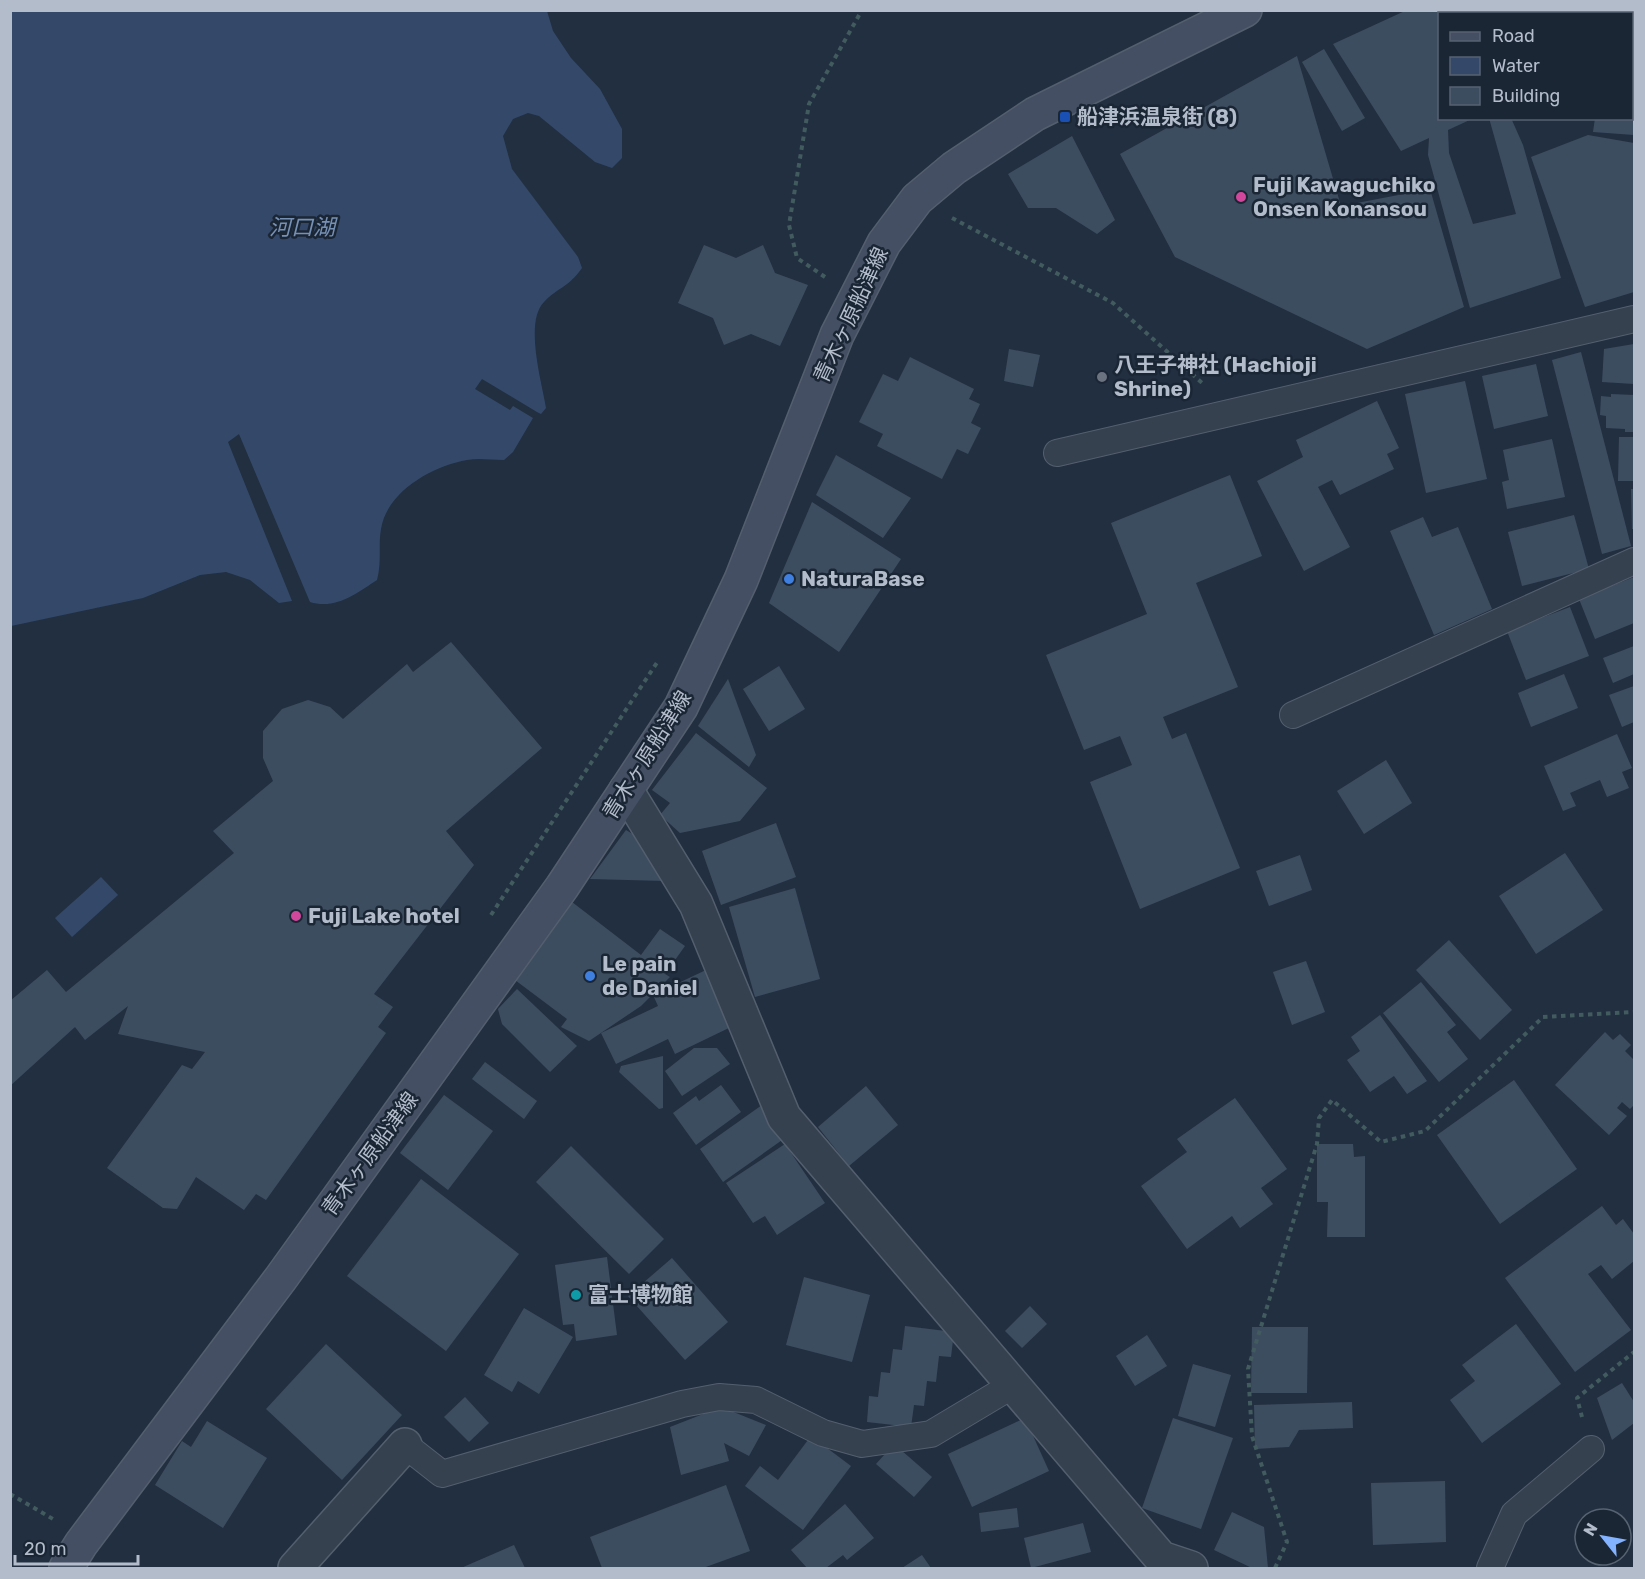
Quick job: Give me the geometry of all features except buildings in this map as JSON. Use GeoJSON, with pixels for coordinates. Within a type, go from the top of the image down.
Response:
{"type":"FeatureCollection","features":[{"type":"Feature","properties":{"kind":"main road","name":"青木ヶ原船津線"},"geometry":{"type":"LineString","coordinates":[[66,1569],[81,1544],[281,1278],[562,887],[681,707],[741,580],[837,335],[884,243],[917,199],[954,168],[1035,114],[1245,10]]}},
{"type":"Feature","properties":{"kind":"street"},"geometry":{"type":"LineString","coordinates":[[626,790],[696,904],[784,1117],[1161,1558],[1191,1569]]}},
{"type":"Feature","properties":{"kind":"street"},"geometry":{"type":"LineString","coordinates":[[295,1569],[405,1445]]}},
{"type":"Feature","properties":{"kind":"lane"},"geometry":{"type":"LineString","coordinates":[[1057,453],[1635,319]]}},
{"type":"Feature","properties":{"kind":"lane"},"geometry":{"type":"LineString","coordinates":[[1293,715],[1635,561]]}},
{"type":"Feature","properties":{"kind":"lane"},"geometry":{"type":"LineString","coordinates":[[405,1445],[441,1474],[682,1404],[719,1397],[756,1400],[823,1433],[862,1444],[931,1434],[1013,1385]]}},
{"type":"Feature","properties":{"kind":"lane"},"geometry":{"type":"LineString","coordinates":[[1490,1569],[1514,1514],[1592,1449]]}},
{"type":"Feature","properties":{"kind":"path"},"geometry":{"type":"LineString","coordinates":[[830,280],[797,258],[789,225],[809,104],[862,10]]}},
{"type":"Feature","properties":{"kind":"path"},"geometry":{"type":"LineString","coordinates":[[917,199],[1113,303],[1233,412]]}},
{"type":"Feature","properties":{"kind":"path"},"geometry":{"type":"LineString","coordinates":[[486,923],[662,655]]}},
{"type":"Feature","properties":{"kind":"path"},"geometry":{"type":"LineString","coordinates":[[1275,1569],[1287,1542],[1252,1436],[1248,1370],[1317,1144],[1319,1118],[1332,1100],[1381,1142],[1425,1131],[1543,1017],[1635,1012]]}},
{"type":"Feature","properties":{"kind":"path"},"geometry":{"type":"LineString","coordinates":[[1592,1449],[1577,1398],[1635,1352]]}},
{"type":"Feature","properties":{"kind":"path"},"geometry":{"type":"LineString","coordinates":[[10,1494],[55,1520]]}},
{"type":"Feature","properties":{"kind":"water","name":"河口湖"},"geometry":{"type":"Polygon","coordinates":[[[11,10],[547,11],[553,31],[571,58],[600,89],[622,129],[622,158],[612,168],[595,162],[539,116],[528,113],[513,119],[503,136],[512,169],[578,257],[582,268],[544,302],[538,311],[535,323],[536,353],[546,408],[541,414],[482,379],[475,389],[510,410],[513,406],[533,418],[513,452],[504,460],[472,459],[454,463],[413,482],[392,503],[385,515],[381,529],[377,580],[354,595],[329,604],[310,602],[239,434],[228,442],[292,601],[279,603],[250,580],[226,572],[200,575],[143,598],[11,626],[11,10]]]}},
{"type":"Feature","properties":{"kind":"water"},"geometry":{"type":"Polygon","coordinates":[[[101,877],[118,895],[72,937],[55,918],[101,877]]]}},
{"type":"Feature","properties":{"kind":"place","name":"船津浜温泉街 (8)"},"geometry":{"type":"Point","coordinates":[1065,117]}},
{"type":"Feature","properties":{"kind":"place","name":"Fuji Kawaguchiko Onsen Konansou"},"geometry":{"type":"Point","coordinates":[1241,197]}},
{"type":"Feature","properties":{"kind":"place","name":"八王子神社 (Hachioji Shrine)"},"geometry":{"type":"Point","coordinates":[1102,377]}},
{"type":"Feature","properties":{"kind":"place","name":"NaturaBase"},"geometry":{"type":"Point","coordinates":[789,579]}},
{"type":"Feature","properties":{"kind":"place","name":"Fuji Lake hotel"},"geometry":{"type":"Point","coordinates":[296,916]}},
{"type":"Feature","properties":{"kind":"place","name":"Le pain de Daniel"},"geometry":{"type":"Point","coordinates":[590,976]}},
{"type":"Feature","properties":{"kind":"place","name":"富士博物館"},"geometry":{"type":"Point","coordinates":[576,1295]}}]}
